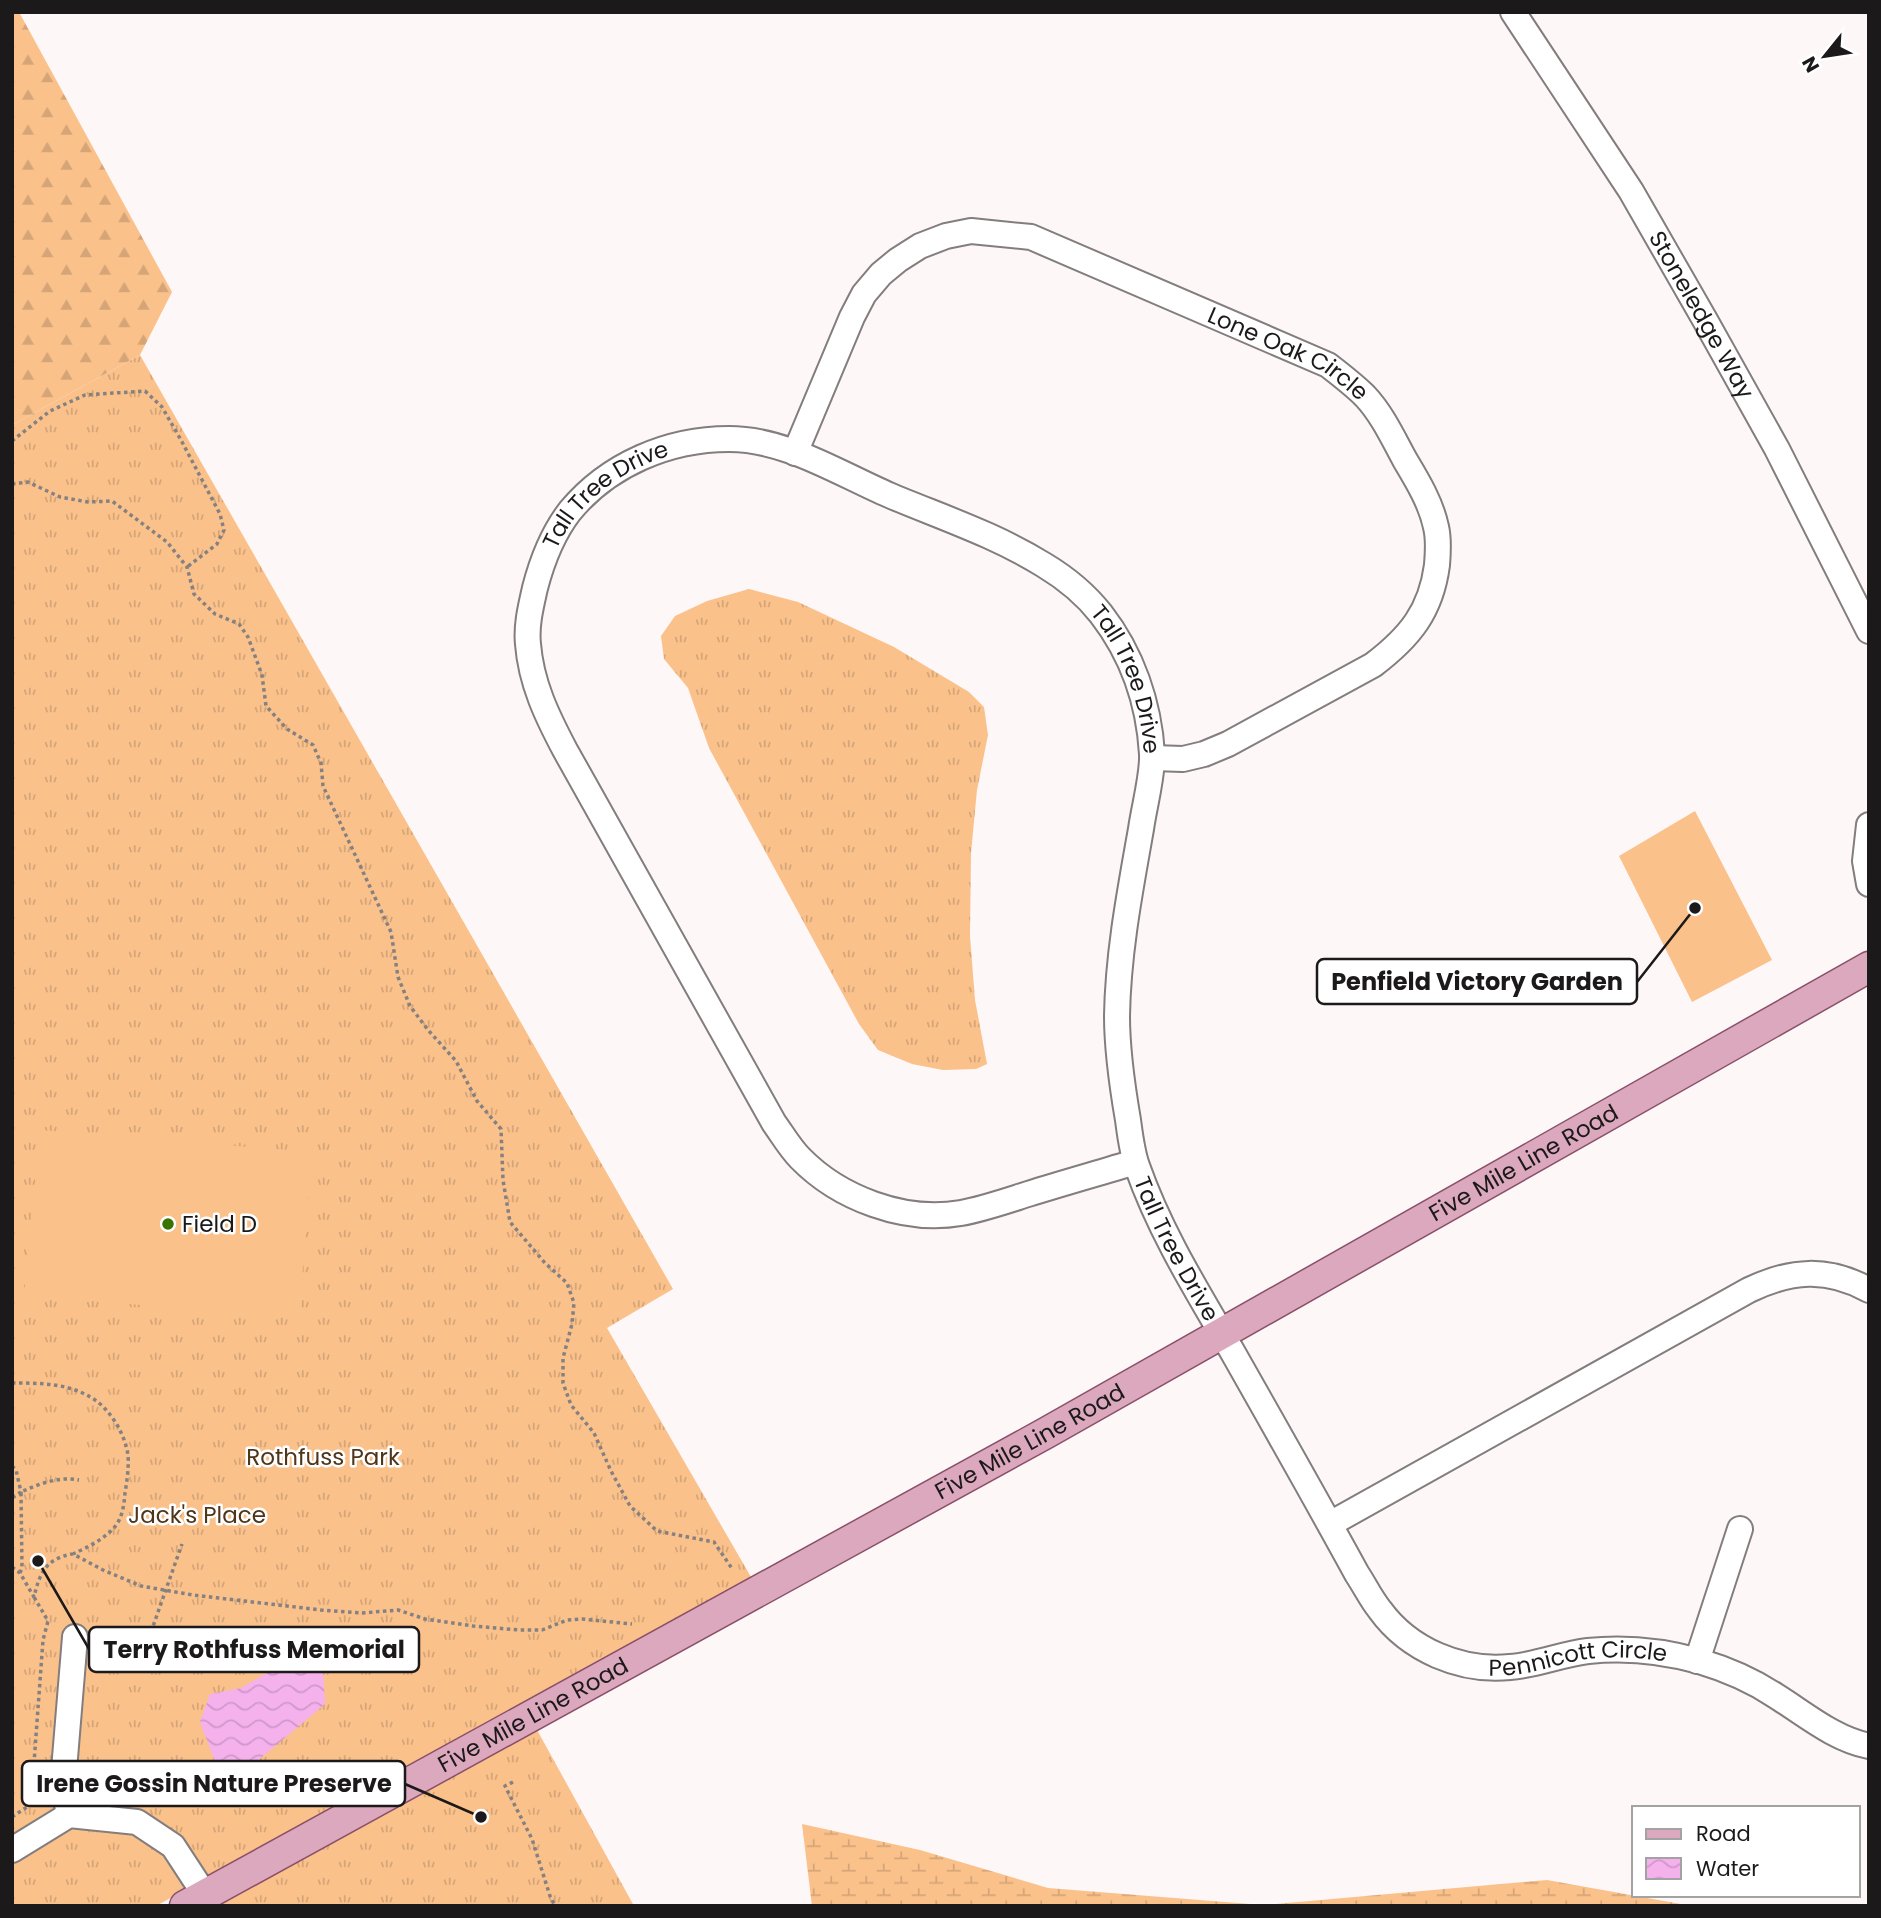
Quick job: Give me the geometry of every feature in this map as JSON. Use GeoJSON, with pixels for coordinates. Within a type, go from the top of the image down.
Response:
{"type":"FeatureCollection","features":[{"type":"Feature","properties":{"kind":"main road","name":"Five Mile Line Road"},"geometry":{"type":"LineString","coordinates":[[195,1900],[1046,1433],[1869,967]]}},
{"type":"Feature","properties":{"kind":"street","name":"Stoneledge Way"},"geometry":{"type":"LineString","coordinates":[[1514,12],[1631,191],[1706,320],[1777,449],[1869,631]]}},
{"type":"Feature","properties":{"kind":"street","name":"Lone Oak Circle"},"geometry":{"type":"LineString","coordinates":[[795,453],[852,317],[864,295],[881,274],[920,246],[946,236],[971,231],[1031,237],[1328,365],[1352,384],[1365,396],[1383,422],[1416,479],[1437,528],[1437,563],[1426,608],[1412,630],[1395,648],[1361,671],[1228,744],[1183,759],[1153,758]]}},
{"type":"Feature","properties":{"kind":"street","name":"Tall Tree Drive"},"geometry":{"type":"LineString","coordinates":[[1135,1162],[990,1206],[959,1213],[925,1214],[898,1211],[846,1193],[822,1178],[798,1157],[774,1123],[545,713],[529,661],[527,637],[531,605],[550,546],[569,512],[599,483],[631,462],[664,448],[701,441],[733,439],[766,444],[795,453],[1010,546],[1047,566],[1097,610],[1120,640],[1134,669],[1153,758],[1122,939],[1117,1022],[1119,1068],[1135,1162],[1175,1252],[1221,1332]]}},
{"type":"Feature","properties":{"kind":"street"},"geometry":{"type":"LineString","coordinates":[[1869,825],[1865,861],[1869,884]]}},
{"type":"Feature","properties":{"kind":"street"},"geometry":{"type":"LineString","coordinates":[[1330,1524],[1770,1280],[1789,1275],[1826,1274],[1869,1290]]}},
{"type":"Feature","properties":{"kind":"street","name":"Pennicott Circle"},"geometry":{"type":"LineString","coordinates":[[1221,1332],[1380,1610],[1408,1638],[1425,1649],[1465,1665],[1486,1667],[1536,1663],[1587,1651],[1645,1650],[1697,1661],[1741,1676],[1838,1735],[1869,1746]]}},
{"type":"Feature","properties":{"kind":"street"},"geometry":{"type":"LineString","coordinates":[[1697,1661],[1740,1529]]}},
{"type":"Feature","properties":{"kind":"street"},"geometry":{"type":"LineString","coordinates":[[69,1815],[63,1782],[75,1637]]}},
{"type":"Feature","properties":{"kind":"street"},"geometry":{"type":"LineString","coordinates":[[12,1850],[69,1815],[137,1822],[173,1846],[195,1900]]}},
{"type":"Feature","properties":{"kind":"path"},"geometry":{"type":"LineString","coordinates":[[12,441],[50,411],[85,395],[145,391],[162,407],[181,440],[220,514],[224,530],[217,544],[187,567]]}},
{"type":"Feature","properties":{"kind":"path"},"geometry":{"type":"LineString","coordinates":[[12,484],[28,482],[60,497],[88,502],[112,501],[167,542],[187,567],[194,594],[215,614],[239,624],[248,637],[262,675],[266,706],[287,729],[313,745],[321,763],[323,786],[391,932],[398,977],[410,1006],[456,1061],[477,1101],[501,1129],[503,1180],[510,1222],[545,1263],[567,1283],[574,1303],[572,1324],[563,1358],[564,1383],[571,1405],[594,1433],[630,1506],[657,1531],[715,1542],[733,1570]]}},
{"type":"Feature","properties":{"kind":"path"},"geometry":{"type":"LineString","coordinates":[[12,1383],[53,1383],[96,1401],[110,1415],[121,1434],[128,1455],[123,1513],[116,1526],[73,1554],[52,1561],[38,1580],[34,1597]]}},
{"type":"Feature","properties":{"kind":"path"},"geometry":{"type":"LineString","coordinates":[[12,1466],[16,1470],[20,1492],[22,1568],[19,1573]]}},
{"type":"Feature","properties":{"kind":"path"},"geometry":{"type":"LineString","coordinates":[[12,1498],[45,1482],[79,1480]]}},
{"type":"Feature","properties":{"kind":"path"},"geometry":{"type":"LineString","coordinates":[[151,1632],[182,1544]]}},
{"type":"Feature","properties":{"kind":"path"},"geometry":{"type":"LineString","coordinates":[[73,1554],[141,1586],[321,1610],[362,1613],[398,1611],[425,1619],[519,1630],[542,1630],[567,1620],[582,1619],[632,1624]]}},
{"type":"Feature","properties":{"kind":"path"},"geometry":{"type":"LineString","coordinates":[[12,1567],[19,1573],[48,1620],[43,1640],[34,1763],[28,1785],[31,1799],[27,1807],[12,1816]]}},
{"type":"Feature","properties":{"kind":"path"},"geometry":{"type":"LineString","coordinates":[[513,1782],[505,1786],[532,1839],[555,1906]]}},
{"type":"Feature","properties":{"kind":"green space"},"geometry":{"type":"Polygon","coordinates":[[[12,12],[19,12],[172,292],[140,355],[12,425],[12,12]]]}},
{"type":"Feature","properties":{"kind":"green space","name":"Rothfuss Park"},"geometry":{"type":"Polygon","coordinates":[[[140,355],[673,1289],[607,1328],[751,1577],[156,1906],[12,1906],[12,425],[140,355]]]}},
{"type":"Feature","properties":{"kind":"green space"},"geometry":{"type":"Polygon","coordinates":[[[749,589],[798,602],[894,647],[969,692],[984,707],[988,735],[977,790],[971,853],[970,936],[975,1000],[987,1064],[976,1069],[943,1070],[912,1064],[878,1050],[859,1024],[709,748],[688,688],[664,659],[661,636],[675,616],[707,601],[749,589]]]}},
{"type":"Feature","properties":{"kind":"green space"},"geometry":{"type":"Polygon","coordinates":[[[1695,811],[1772,960],[1692,1002],[1619,856],[1695,811]]]}},
{"type":"Feature","properties":{"kind":"green space","name":"Field D"},"geometry":{"type":"Polygon","coordinates":[[[40,1130],[312,1152],[299,1317],[24,1296],[40,1130]]]}},
{"type":"Feature","properties":{"kind":"green space"},"geometry":{"type":"Polygon","coordinates":[[[536,1728],[634,1906],[217,1906],[536,1728]]]}},
{"type":"Feature","properties":{"kind":"green space"},"geometry":{"type":"Polygon","coordinates":[[[802,1824],[920,1850],[1048,1888],[1263,1905],[1547,1880],[1692,1906],[812,1906],[802,1824]]]}},
{"type":"Feature","properties":{"kind":"water"},"geometry":{"type":"Polygon","coordinates":[[[284,1663],[323,1670],[325,1704],[255,1763],[230,1780],[214,1759],[200,1722],[210,1694],[241,1688],[284,1663]]]}},
{"type":"Feature","properties":{"kind":"place","name":"Penfield Victory Garden"},"geometry":{"type":"Point","coordinates":[1695,908]}},
{"type":"Feature","properties":{"kind":"place","name":"Field D"},"geometry":{"type":"Point","coordinates":[168,1224]}},
{"type":"Feature","properties":{"kind":"place","name":"Terry Rothfuss Memorial"},"geometry":{"type":"Point","coordinates":[38,1561]}},
{"type":"Feature","properties":{"kind":"place","name":"Irene Gossin Nature Preserve"},"geometry":{"type":"Point","coordinates":[481,1817]}},
{"type":"Feature","properties":{"kind":"park label","name":"Jack's Place"},"geometry":{"type":"Point","coordinates":[197,1515]}}]}
